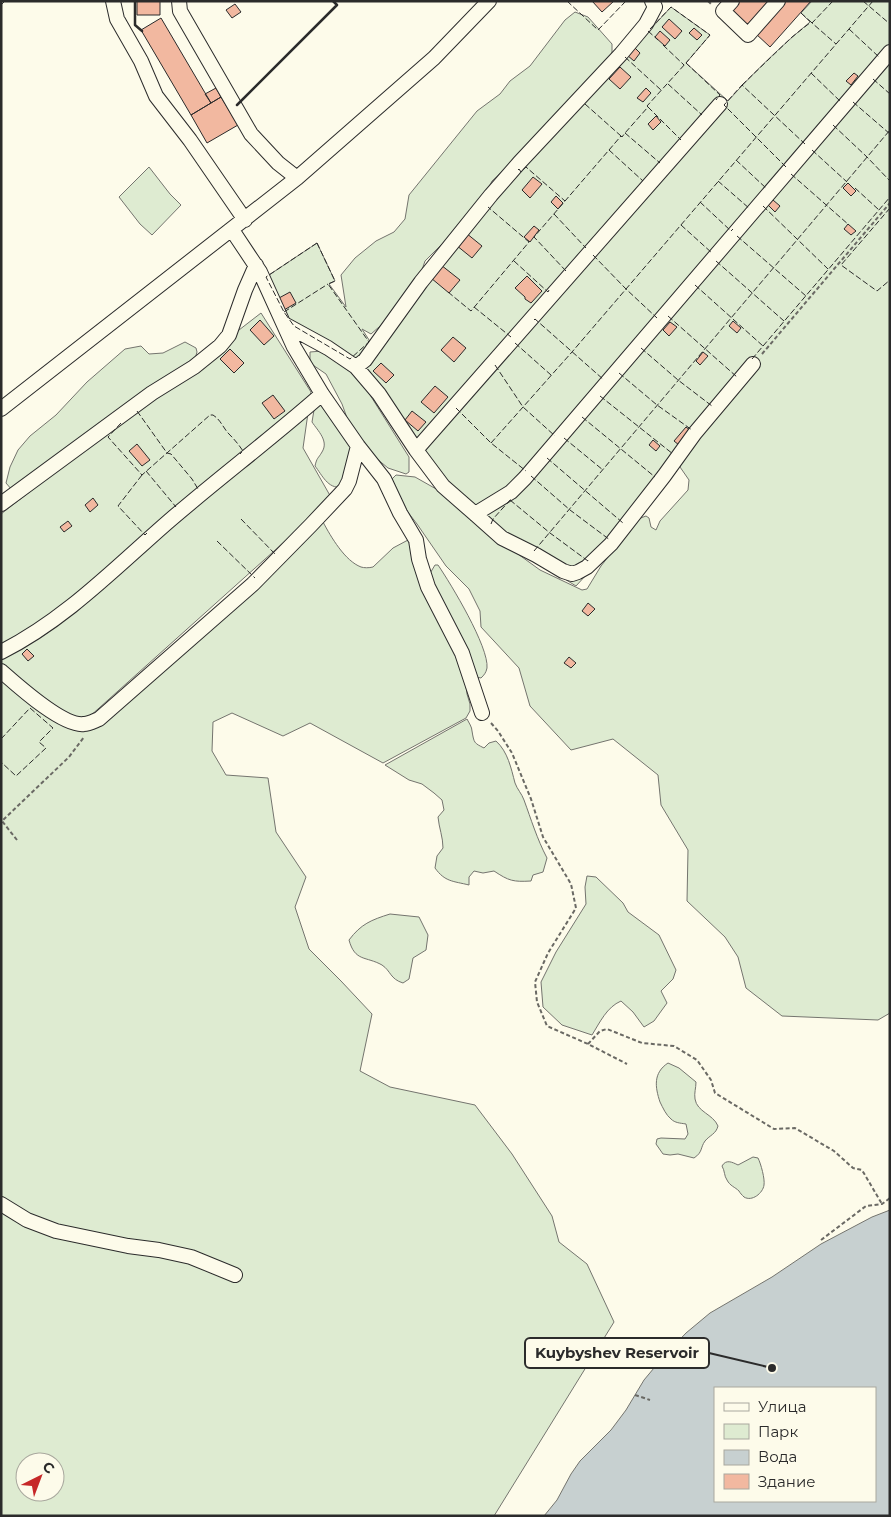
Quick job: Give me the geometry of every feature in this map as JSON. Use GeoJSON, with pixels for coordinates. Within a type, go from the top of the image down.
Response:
{"type":"FeatureCollection","features":[{"type":"Feature","properties":{"kind":"street"},"geometry":{"type":"LineString","coordinates":[[113,1],[117,18],[141,61],[156,96],[190,140],[245,220]]}},
{"type":"Feature","properties":{"kind":"street"},"geometry":{"type":"LineString","coordinates":[[179,1],[180,11],[251,134],[278,163],[297,178]]}},
{"type":"Feature","properties":{"kind":"street"},"geometry":{"type":"LineString","coordinates":[[1,408],[297,178],[434,58],[489,1]]}},
{"type":"Feature","properties":{"kind":"street"},"geometry":{"type":"LineString","coordinates":[[356,367],[365,360],[421,282],[491,195],[621,54],[646,24],[655,7],[652,1]]}},
{"type":"Feature","properties":{"kind":"street"},"geometry":{"type":"LineString","coordinates":[[732,1],[723,11],[748,35],[778,1]]}},
{"type":"Feature","properties":{"kind":"street"},"geometry":{"type":"LineString","coordinates":[[475,514],[511,492],[525,478],[890,52]]}},
{"type":"Feature","properties":{"kind":"street"},"geometry":{"type":"LineString","coordinates":[[416,450],[720,104]]}},
{"type":"Feature","properties":{"kind":"street"},"geometry":{"type":"LineString","coordinates":[[232,230],[260,272],[294,347],[322,394],[358,446],[384,479],[400,514],[416,540],[419,559],[428,588],[462,653],[482,713]]}},
{"type":"Feature","properties":{"kind":"street"},"geometry":{"type":"LineString","coordinates":[[1,504],[152,393],[194,367],[220,346],[229,335],[256,265]]}},
{"type":"Feature","properties":{"kind":"street"},"geometry":{"type":"LineString","coordinates":[[284,324],[328,348],[356,367],[379,394],[416,450],[443,486],[502,538],[572,574],[587,567],[610,544],[664,476],[695,433],[753,364]]}},
{"type":"Feature","properties":{"kind":"street"},"geometry":{"type":"LineString","coordinates":[[1,652],[20,643],[65,611],[170,520],[322,394]]}},
{"type":"Feature","properties":{"kind":"street"},"geometry":{"type":"LineString","coordinates":[[1,671],[45,708],[69,720],[83,725],[99,719],[245,591],[311,525],[345,489],[349,481],[358,446]]}},
{"type":"Feature","properties":{"kind":"street"},"geometry":{"type":"LineString","coordinates":[[1,1204],[27,1220],[56,1231],[192,1257],[235,1275]]}},
{"type":"Feature","properties":{"kind":"path"},"geometry":{"type":"LineString","coordinates":[[753,364],[890,203]]}},
{"type":"Feature","properties":{"kind":"path"},"geometry":{"type":"LineString","coordinates":[[482,713],[498,731],[512,753],[531,799],[543,838],[571,884],[576,908],[548,953],[536,982],[537,1002],[547,1026],[627,1064]]}},
{"type":"Feature","properties":{"kind":"path"},"geometry":{"type":"LineString","coordinates":[[17,840],[2,821],[69,757],[84,738],[83,725]]}},
{"type":"Feature","properties":{"kind":"path"},"geometry":{"type":"LineString","coordinates":[[588,1044],[600,1031],[607,1029],[642,1043],[674,1046],[697,1060],[711,1080],[715,1093],[774,1128],[796,1128],[823,1143],[853,1168],[862,1170],[882,1204]]}},
{"type":"Feature","properties":{"kind":"path"},"geometry":{"type":"LineString","coordinates":[[820,1240],[866,1206],[882,1204],[890,1198]]}},
{"type":"Feature","properties":{"kind":"path"},"geometry":{"type":"LineString","coordinates":[[635,1396],[650,1400]]}},
{"type":"Feature","properties":{"kind":"green space"},"geometry":{"type":"Polygon","coordinates":[[[812,1],[890,1],[890,1013],[878,1020],[782,1016],[746,988],[738,957],[725,937],[687,901],[688,850],[661,805],[658,775],[613,739],[571,750],[530,706],[519,668],[481,627],[480,611],[469,589],[446,566],[401,503],[392,479],[396,475],[415,477],[445,494],[511,549],[540,570],[582,590],[587,589],[601,566],[638,519],[646,516],[649,518],[651,527],[656,530],[660,521],[688,490],[689,480],[680,467],[681,464],[629,528],[576,586],[503,541],[444,491],[358,373],[294,326],[284,312],[266,277],[317,243],[335,281],[329,284],[346,307],[341,275],[355,258],[376,241],[394,232],[405,219],[409,195],[477,111],[500,94],[510,81],[530,66],[565,20],[575,12],[588,17],[612,44],[612,61],[558,119],[492,181],[480,206],[425,261],[417,284],[387,320],[371,334],[362,329],[371,343],[507,184],[671,7],[710,35],[686,63],[728,101],[747,80],[810,22],[801,13],[812,1]]]}},
{"type":"Feature","properties":{"kind":"green space"},"geometry":{"type":"Polygon","coordinates":[[[149,167],[181,205],[152,235],[140,224],[119,197],[149,167]]]}},
{"type":"Feature","properties":{"kind":"green space"},"geometry":{"type":"Polygon","coordinates":[[[261,313],[311,392],[303,448],[332,499],[79,726],[84,730],[323,522],[334,541],[349,560],[362,567],[373,567],[393,548],[408,540],[411,542],[459,653],[470,704],[470,711],[466,718],[383,763],[310,723],[283,736],[232,713],[213,722],[212,751],[226,775],[268,778],[276,832],[306,877],[295,907],[309,949],[372,1014],[360,1071],[390,1087],[475,1105],[512,1154],[552,1216],[559,1242],[587,1264],[614,1322],[494,1516],[1,1516],[1,514],[261,313]]]}},
{"type":"Feature","properties":{"kind":"green space"},"geometry":{"type":"Polygon","coordinates":[[[185,342],[196,348],[195,359],[12,490],[6,483],[10,467],[18,450],[30,436],[56,415],[87,382],[125,349],[141,346],[149,354],[163,353],[185,342]]]}},
{"type":"Feature","properties":{"kind":"green space"},"geometry":{"type":"Polygon","coordinates":[[[322,351],[360,379],[409,457],[409,472],[406,474],[388,468],[365,449],[350,426],[342,404],[326,374],[310,363],[310,352],[322,351]]]}},
{"type":"Feature","properties":{"kind":"green space"},"geometry":{"type":"Polygon","coordinates":[[[322,402],[351,445],[351,452],[341,487],[329,484],[315,466],[324,448],[324,444],[322,436],[312,422],[314,410],[322,402]]]}},
{"type":"Feature","properties":{"kind":"green space"},"geometry":{"type":"Polygon","coordinates":[[[435,565],[438,565],[460,600],[476,631],[486,658],[487,668],[481,678],[476,677],[429,575],[435,565]]]}},
{"type":"Feature","properties":{"kind":"green space"},"geometry":{"type":"Polygon","coordinates":[[[467,719],[476,744],[484,748],[489,743],[496,741],[503,750],[547,858],[543,872],[533,875],[531,881],[511,880],[494,871],[483,873],[474,871],[469,877],[469,885],[442,876],[435,868],[437,856],[443,848],[438,817],[444,810],[442,800],[422,784],[409,780],[385,765],[467,719]]]}},
{"type":"Feature","properties":{"kind":"green space"},"geometry":{"type":"Polygon","coordinates":[[[587,876],[596,877],[623,903],[628,912],[659,935],[676,970],[673,979],[661,991],[667,1003],[654,1021],[644,1027],[633,1012],[621,1001],[608,1011],[592,1035],[562,1025],[543,1007],[541,982],[556,952],[586,904],[585,887],[587,876]]]}},
{"type":"Feature","properties":{"kind":"green space"},"geometry":{"type":"Polygon","coordinates":[[[390,914],[419,917],[428,935],[426,950],[413,958],[409,979],[403,983],[393,977],[382,965],[354,952],[349,940],[367,923],[390,914]]]}},
{"type":"Feature","properties":{"kind":"green space"},"geometry":{"type":"Polygon","coordinates":[[[668,1063],[679,1068],[696,1082],[696,1103],[718,1126],[714,1133],[703,1143],[700,1152],[694,1158],[678,1154],[663,1154],[656,1144],[657,1139],[685,1139],[688,1134],[686,1124],[676,1122],[669,1117],[663,1109],[658,1096],[656,1081],[660,1071],[668,1063]]]}},
{"type":"Feature","properties":{"kind":"green space"},"geometry":{"type":"Polygon","coordinates":[[[753,1157],[758,1158],[764,1185],[762,1191],[757,1196],[747,1198],[728,1182],[722,1166],[727,1162],[738,1165],[753,1157]]]}},
{"type":"Feature","properties":{"kind":"water"},"geometry":{"type":"Polygon","coordinates":[[[890,1210],[890,1516],[544,1516],[557,1500],[580,1461],[611,1430],[626,1410],[644,1380],[686,1333],[710,1313],[772,1277],[821,1244],[872,1217],[890,1210]]]}},
{"type":"Feature","properties":{"kind":"building"},"geometry":{"type":"Polygon","coordinates":[[[137,1],[160,1],[160,15],[137,15],[137,1]]]}},
{"type":"Feature","properties":{"kind":"building"},"geometry":{"type":"Polygon","coordinates":[[[592,1],[614,1],[602,12],[592,1]]]}},
{"type":"Feature","properties":{"kind":"building"},"geometry":{"type":"Polygon","coordinates":[[[740,1],[769,1],[747,25],[731,11],[740,1]]]}},
{"type":"Feature","properties":{"kind":"building"},"geometry":{"type":"Polygon","coordinates":[[[784,1],[811,1],[770,47],[755,33],[784,1]]]}},
{"type":"Feature","properties":{"kind":"building"},"geometry":{"type":"Polygon","coordinates":[[[235,4],[241,12],[232,18],[226,10],[235,4]]]}},
{"type":"Feature","properties":{"kind":"building"},"geometry":{"type":"Polygon","coordinates":[[[161,18],[211,103],[191,115],[141,30],[161,18]]]}},
{"type":"Feature","properties":{"kind":"building"},"geometry":{"type":"Polygon","coordinates":[[[669,19],[682,31],[675,39],[662,27],[669,19]]]}},
{"type":"Feature","properties":{"kind":"building"},"geometry":{"type":"Polygon","coordinates":[[[694,28],[702,35],[697,40],[689,33],[694,28]]]}},
{"type":"Feature","properties":{"kind":"building"},"geometry":{"type":"Polygon","coordinates":[[[660,31],[670,40],[665,46],[655,37],[660,31]]]}},
{"type":"Feature","properties":{"kind":"building"},"geometry":{"type":"Polygon","coordinates":[[[634,47],[640,53],[634,61],[627,55],[634,47]]]}},
{"type":"Feature","properties":{"kind":"building"},"geometry":{"type":"Polygon","coordinates":[[[620,67],[631,77],[620,89],[609,79],[620,67]]]}},
{"type":"Feature","properties":{"kind":"building"},"geometry":{"type":"Polygon","coordinates":[[[854,73],[858,76],[851,85],[846,81],[854,73]]]}},
{"type":"Feature","properties":{"kind":"building"},"geometry":{"type":"Polygon","coordinates":[[[216,88],[221,97],[211,103],[205,94],[216,88]]]}},
{"type":"Feature","properties":{"kind":"building"},"geometry":{"type":"Polygon","coordinates":[[[646,88],[651,93],[643,102],[637,98],[646,88]]]}},
{"type":"Feature","properties":{"kind":"building"},"geometry":{"type":"Polygon","coordinates":[[[221,97],[238,125],[207,143],[191,115],[221,97]]]}},
{"type":"Feature","properties":{"kind":"building"},"geometry":{"type":"Polygon","coordinates":[[[656,116],[661,122],[653,130],[648,124],[656,116]]]}},
{"type":"Feature","properties":{"kind":"building"},"geometry":{"type":"Polygon","coordinates":[[[533,177],[542,184],[530,198],[522,190],[533,177]]]}},
{"type":"Feature","properties":{"kind":"building"},"geometry":{"type":"Polygon","coordinates":[[[848,183],[856,191],[851,196],[843,188],[848,183]]]}},
{"type":"Feature","properties":{"kind":"building"},"geometry":{"type":"Polygon","coordinates":[[[556,196],[563,203],[558,209],[551,202],[556,196]]]}},
{"type":"Feature","properties":{"kind":"building"},"geometry":{"type":"Polygon","coordinates":[[[773,200],[780,206],[775,212],[768,205],[773,200]]]}},
{"type":"Feature","properties":{"kind":"building"},"geometry":{"type":"Polygon","coordinates":[[[848,224],[856,231],[851,235],[844,229],[848,224]]]}},
{"type":"Feature","properties":{"kind":"building"},"geometry":{"type":"Polygon","coordinates":[[[534,226],[539,230],[530,242],[524,237],[534,226]]]}},
{"type":"Feature","properties":{"kind":"building"},"geometry":{"type":"Polygon","coordinates":[[[466,233],[482,246],[472,258],[456,245],[466,233]]]}},
{"type":"Feature","properties":{"kind":"building"},"geometry":{"type":"Polygon","coordinates":[[[441,265],[460,280],[449,293],[431,278],[441,265]]]}},
{"type":"Feature","properties":{"kind":"building"},"geometry":{"type":"Polygon","coordinates":[[[527,276],[542,291],[531,303],[515,288],[527,276]]]}},
{"type":"Feature","properties":{"kind":"building"},"geometry":{"type":"Polygon","coordinates":[[[290,292],[296,303],[284,310],[279,298],[290,292]]]}},
{"type":"Feature","properties":{"kind":"building"},"geometry":{"type":"Polygon","coordinates":[[[260,320],[274,336],[264,345],[250,330],[260,320]]]}},
{"type":"Feature","properties":{"kind":"building"},"geometry":{"type":"Polygon","coordinates":[[[733,321],[741,328],[737,333],[729,326],[733,321]]]}},
{"type":"Feature","properties":{"kind":"building"},"geometry":{"type":"Polygon","coordinates":[[[670,322],[677,327],[669,336],[663,330],[670,322]]]}},
{"type":"Feature","properties":{"kind":"building"},"geometry":{"type":"Polygon","coordinates":[[[453,337],[466,348],[454,362],[441,350],[453,337]]]}},
{"type":"Feature","properties":{"kind":"building"},"geometry":{"type":"Polygon","coordinates":[[[230,349],[244,363],[234,373],[220,359],[230,349]]]}},
{"type":"Feature","properties":{"kind":"building"},"geometry":{"type":"Polygon","coordinates":[[[703,352],[708,356],[700,365],[696,361],[703,352]]]}},
{"type":"Feature","properties":{"kind":"building"},"geometry":{"type":"Polygon","coordinates":[[[381,363],[394,375],[386,383],[373,371],[381,363]]]}},
{"type":"Feature","properties":{"kind":"building"},"geometry":{"type":"Polygon","coordinates":[[[435,386],[448,397],[434,413],[421,402],[435,386]]]}},
{"type":"Feature","properties":{"kind":"building"},"geometry":{"type":"Polygon","coordinates":[[[273,395],[285,411],[274,419],[262,403],[273,395]]]}},
{"type":"Feature","properties":{"kind":"building"},"geometry":{"type":"Polygon","coordinates":[[[412,411],[426,422],[418,431],[405,420],[412,411]]]}},
{"type":"Feature","properties":{"kind":"building"},"geometry":{"type":"Polygon","coordinates":[[[686,427],[691,431],[679,445],[674,441],[686,427]]]}},
{"type":"Feature","properties":{"kind":"building"},"geometry":{"type":"Polygon","coordinates":[[[653,440],[660,446],[656,451],[649,445],[653,440]]]}},
{"type":"Feature","properties":{"kind":"building"},"geometry":{"type":"Polygon","coordinates":[[[137,444],[150,460],[142,466],[129,451],[137,444]]]}},
{"type":"Feature","properties":{"kind":"building"},"geometry":{"type":"Polygon","coordinates":[[[93,498],[98,505],[90,512],[85,505],[93,498]]]}},
{"type":"Feature","properties":{"kind":"building"},"geometry":{"type":"Polygon","coordinates":[[[68,521],[72,526],[64,532],[60,527],[68,521]]]}},
{"type":"Feature","properties":{"kind":"building"},"geometry":{"type":"Polygon","coordinates":[[[588,603],[595,609],[588,616],[582,611],[588,603]]]}},
{"type":"Feature","properties":{"kind":"building"},"geometry":{"type":"Polygon","coordinates":[[[27,649],[34,656],[28,661],[22,654],[27,649]]]}},
{"type":"Feature","properties":{"kind":"building"},"geometry":{"type":"Polygon","coordinates":[[[569,657],[576,663],[571,668],[564,663],[569,657]]]}},
{"type":"Feature","properties":{"kind":"fence"},"geometry":{"type":"LineString","coordinates":[[1,5],[5,1]]}},
{"type":"Feature","properties":{"kind":"fence"},"geometry":{"type":"LineString","coordinates":[[567,1],[598,30],[626,1]]}},
{"type":"Feature","properties":{"kind":"fence"},"geometry":{"type":"LineString","coordinates":[[833,1],[812,23],[836,44]]}},
{"type":"Feature","properties":{"kind":"fence"},"geometry":{"type":"LineString","coordinates":[[863,1],[890,24]]}},
{"type":"Feature","properties":{"kind":"fence"},"geometry":{"type":"LineString","coordinates":[[491,443],[572,352],[873,1]]}},
{"type":"Feature","properties":{"kind":"fence"},"geometry":{"type":"LineString","coordinates":[[650,29],[671,7],[710,35],[686,63]]}},
{"type":"Feature","properties":{"kind":"fence"},"geometry":{"type":"LineString","coordinates":[[801,13],[811,22]]}},
{"type":"Feature","properties":{"kind":"fence"},"geometry":{"type":"LineString","coordinates":[[742,85],[792,37],[812,23]]}},
{"type":"Feature","properties":{"kind":"fence"},"geometry":{"type":"LineString","coordinates":[[849,29],[879,57]]}},
{"type":"Feature","properties":{"kind":"fence"},"geometry":{"type":"LineString","coordinates":[[648,31],[658,40]]}},
{"type":"Feature","properties":{"kind":"fence"},"geometry":{"type":"LineString","coordinates":[[663,45],[684,65]]}},
{"type":"Feature","properties":{"kind":"fence"},"geometry":{"type":"LineString","coordinates":[[625,57],[661,90]]}},
{"type":"Feature","properties":{"kind":"fence"},"geometry":{"type":"LineString","coordinates":[[566,271],[534,237],[647,106],[686,63],[720,95],[716,100]]}},
{"type":"Feature","properties":{"kind":"fence"},"geometry":{"type":"LineString","coordinates":[[811,73],[841,102]]}},
{"type":"Feature","properties":{"kind":"fence"},"geometry":{"type":"LineString","coordinates":[[873,79],[890,94]]}},
{"type":"Feature","properties":{"kind":"fence"},"geometry":{"type":"LineString","coordinates":[[668,84],[702,115]]}},
{"type":"Feature","properties":{"kind":"fence"},"geometry":{"type":"LineString","coordinates":[[786,167],[724,105],[742,85],[805,144]]}},
{"type":"Feature","properties":{"kind":"fence"},"geometry":{"type":"LineString","coordinates":[[853,102],[890,134]]}},
{"type":"Feature","properties":{"kind":"fence"},"geometry":{"type":"LineString","coordinates":[[585,104],[621,136]]}},
{"type":"Feature","properties":{"kind":"fence"},"geometry":{"type":"LineString","coordinates":[[648,107],[681,140]]}},
{"type":"Feature","properties":{"kind":"fence"},"geometry":{"type":"LineString","coordinates":[[833,125],[890,181]]}},
{"type":"Feature","properties":{"kind":"fence"},"geometry":{"type":"LineString","coordinates":[[534,551],[890,130]]}},
{"type":"Feature","properties":{"kind":"fence"},"geometry":{"type":"LineString","coordinates":[[625,133],[660,163]]}},
{"type":"Feature","properties":{"kind":"fence"},"geometry":{"type":"LineString","coordinates":[[609,150],[643,181]]}},
{"type":"Feature","properties":{"kind":"fence"},"geometry":{"type":"LineString","coordinates":[[812,150],[847,182]]}},
{"type":"Feature","properties":{"kind":"fence"},"geometry":{"type":"LineString","coordinates":[[736,160],[767,189]]}},
{"type":"Feature","properties":{"kind":"fence"},"geometry":{"type":"LineString","coordinates":[[518,170],[521,172],[526,167],[565,201]]}},
{"type":"Feature","properties":{"kind":"fence"},"geometry":{"type":"LineString","coordinates":[[791,174],[849,225]]}},
{"type":"Feature","properties":{"kind":"fence"},"geometry":{"type":"LineString","coordinates":[[718,181],[750,209]]}},
{"type":"Feature","properties":{"kind":"fence"},"geometry":{"type":"LineString","coordinates":[[855,188],[879,210]]}},
{"type":"Feature","properties":{"kind":"fence"},"geometry":{"type":"LineString","coordinates":[[752,359],[890,197]]}},
{"type":"Feature","properties":{"kind":"fence"},"geometry":{"type":"LineString","coordinates":[[700,202],[731,231],[733,229]]}},
{"type":"Feature","properties":{"kind":"fence"},"geometry":{"type":"LineString","coordinates":[[763,206],[828,269]]}},
{"type":"Feature","properties":{"kind":"fence"},"geometry":{"type":"LineString","coordinates":[[448,292],[471,311],[529,242],[488,207]]}},
{"type":"Feature","properties":{"kind":"fence"},"geometry":{"type":"LineString","coordinates":[[890,208],[841,265],[877,291],[890,280]]}},
{"type":"Feature","properties":{"kind":"fence"},"geometry":{"type":"LineString","coordinates":[[554,214],[586,248]]}},
{"type":"Feature","properties":{"kind":"fence"},"geometry":{"type":"LineString","coordinates":[[681,225],[712,253]]}},
{"type":"Feature","properties":{"kind":"fence"},"geometry":{"type":"LineString","coordinates":[[737,236],[806,296]]}},
{"type":"Feature","properties":{"kind":"fence"},"geometry":{"type":"LineString","coordinates":[[317,243],[335,281],[328,284],[369,342],[350,359],[294,326],[284,312],[266,277],[317,243]]}},
{"type":"Feature","properties":{"kind":"fence"},"geometry":{"type":"LineString","coordinates":[[593,255],[657,318]]}},
{"type":"Feature","properties":{"kind":"fence"},"geometry":{"type":"LineString","coordinates":[[514,261],[548,292],[549,290]]}},
{"type":"Feature","properties":{"kind":"fence"},"geometry":{"type":"LineString","coordinates":[[716,261],[784,321]]}},
{"type":"Feature","properties":{"kind":"fence"},"geometry":{"type":"LineString","coordinates":[[284,312],[328,284]]}},
{"type":"Feature","properties":{"kind":"fence"},"geometry":{"type":"LineString","coordinates":[[695,285],[763,346]]}},
{"type":"Feature","properties":{"kind":"fence"},"geometry":{"type":"LineString","coordinates":[[474,307],[511,337]]}},
{"type":"Feature","properties":{"kind":"fence"},"geometry":{"type":"LineString","coordinates":[[668,316],[737,377]]}},
{"type":"Feature","properties":{"kind":"fence"},"geometry":{"type":"LineString","coordinates":[[534,320],[604,380]]}},
{"type":"Feature","properties":{"kind":"fence"},"geometry":{"type":"LineString","coordinates":[[515,343],[551,375]]}},
{"type":"Feature","properties":{"kind":"fence"},"geometry":{"type":"LineString","coordinates":[[641,348],[712,406]]}},
{"type":"Feature","properties":{"kind":"fence"},"geometry":{"type":"LineString","coordinates":[[495,365],[523,407],[555,436]]}},
{"type":"Feature","properties":{"kind":"fence"},"geometry":{"type":"LineString","coordinates":[[619,373],[657,405],[692,430]]}},
{"type":"Feature","properties":{"kind":"fence"},"geometry":{"type":"LineString","coordinates":[[600,396],[673,454]]}},
{"type":"Feature","properties":{"kind":"fence"},"geometry":{"type":"LineString","coordinates":[[456,408],[491,443],[526,471]]}},
{"type":"Feature","properties":{"kind":"fence"},"geometry":{"type":"LineString","coordinates":[[137,411],[167,453],[171,454],[198,489]]}},
{"type":"Feature","properties":{"kind":"fence"},"geometry":{"type":"LineString","coordinates":[[121,423],[108,437],[142,475],[210,415],[218,419],[243,451],[240,454]]}},
{"type":"Feature","properties":{"kind":"fence"},"geometry":{"type":"LineString","coordinates":[[582,417],[655,477]]}},
{"type":"Feature","properties":{"kind":"fence"},"geometry":{"type":"LineString","coordinates":[[564,438],[603,470]]}},
{"type":"Feature","properties":{"kind":"fence"},"geometry":{"type":"LineString","coordinates":[[547,458],[623,523]]}},
{"type":"Feature","properties":{"kind":"fence"},"geometry":{"type":"LineString","coordinates":[[146,471],[176,507]]}},
{"type":"Feature","properties":{"kind":"fence"},"geometry":{"type":"LineString","coordinates":[[142,475],[118,506],[145,535],[147,533]]}},
{"type":"Feature","properties":{"kind":"fence"},"geometry":{"type":"LineString","coordinates":[[531,476],[570,510],[610,540]]}},
{"type":"Feature","properties":{"kind":"fence"},"geometry":{"type":"LineString","coordinates":[[491,524],[493,519],[511,499]]}},
{"type":"Feature","properties":{"kind":"fence"},"geometry":{"type":"LineString","coordinates":[[510,500],[550,533],[588,560]]}},
{"type":"Feature","properties":{"kind":"fence"},"geometry":{"type":"LineString","coordinates":[[241,519],[276,555]]}},
{"type":"Feature","properties":{"kind":"fence"},"geometry":{"type":"LineString","coordinates":[[217,541],[255,578]]}},
{"type":"Feature","properties":{"kind":"fence"},"geometry":{"type":"LineString","coordinates":[[1,739],[30,708],[53,728],[39,742],[46,748],[16,776],[1,762]]}},
{"type":"Feature","properties":{"kind":"wall"},"geometry":{"type":"LineString","coordinates":[[135,1],[135,25],[142,31]]}},
{"type":"Feature","properties":{"kind":"wall"},"geometry":{"type":"LineString","coordinates":[[237,105],[337,5],[333,1]]}},
{"type":"Feature","properties":{"kind":"place","name":"Kuybyshev Reservoir"},"geometry":{"type":"Point","coordinates":[772,1368]}}]}
